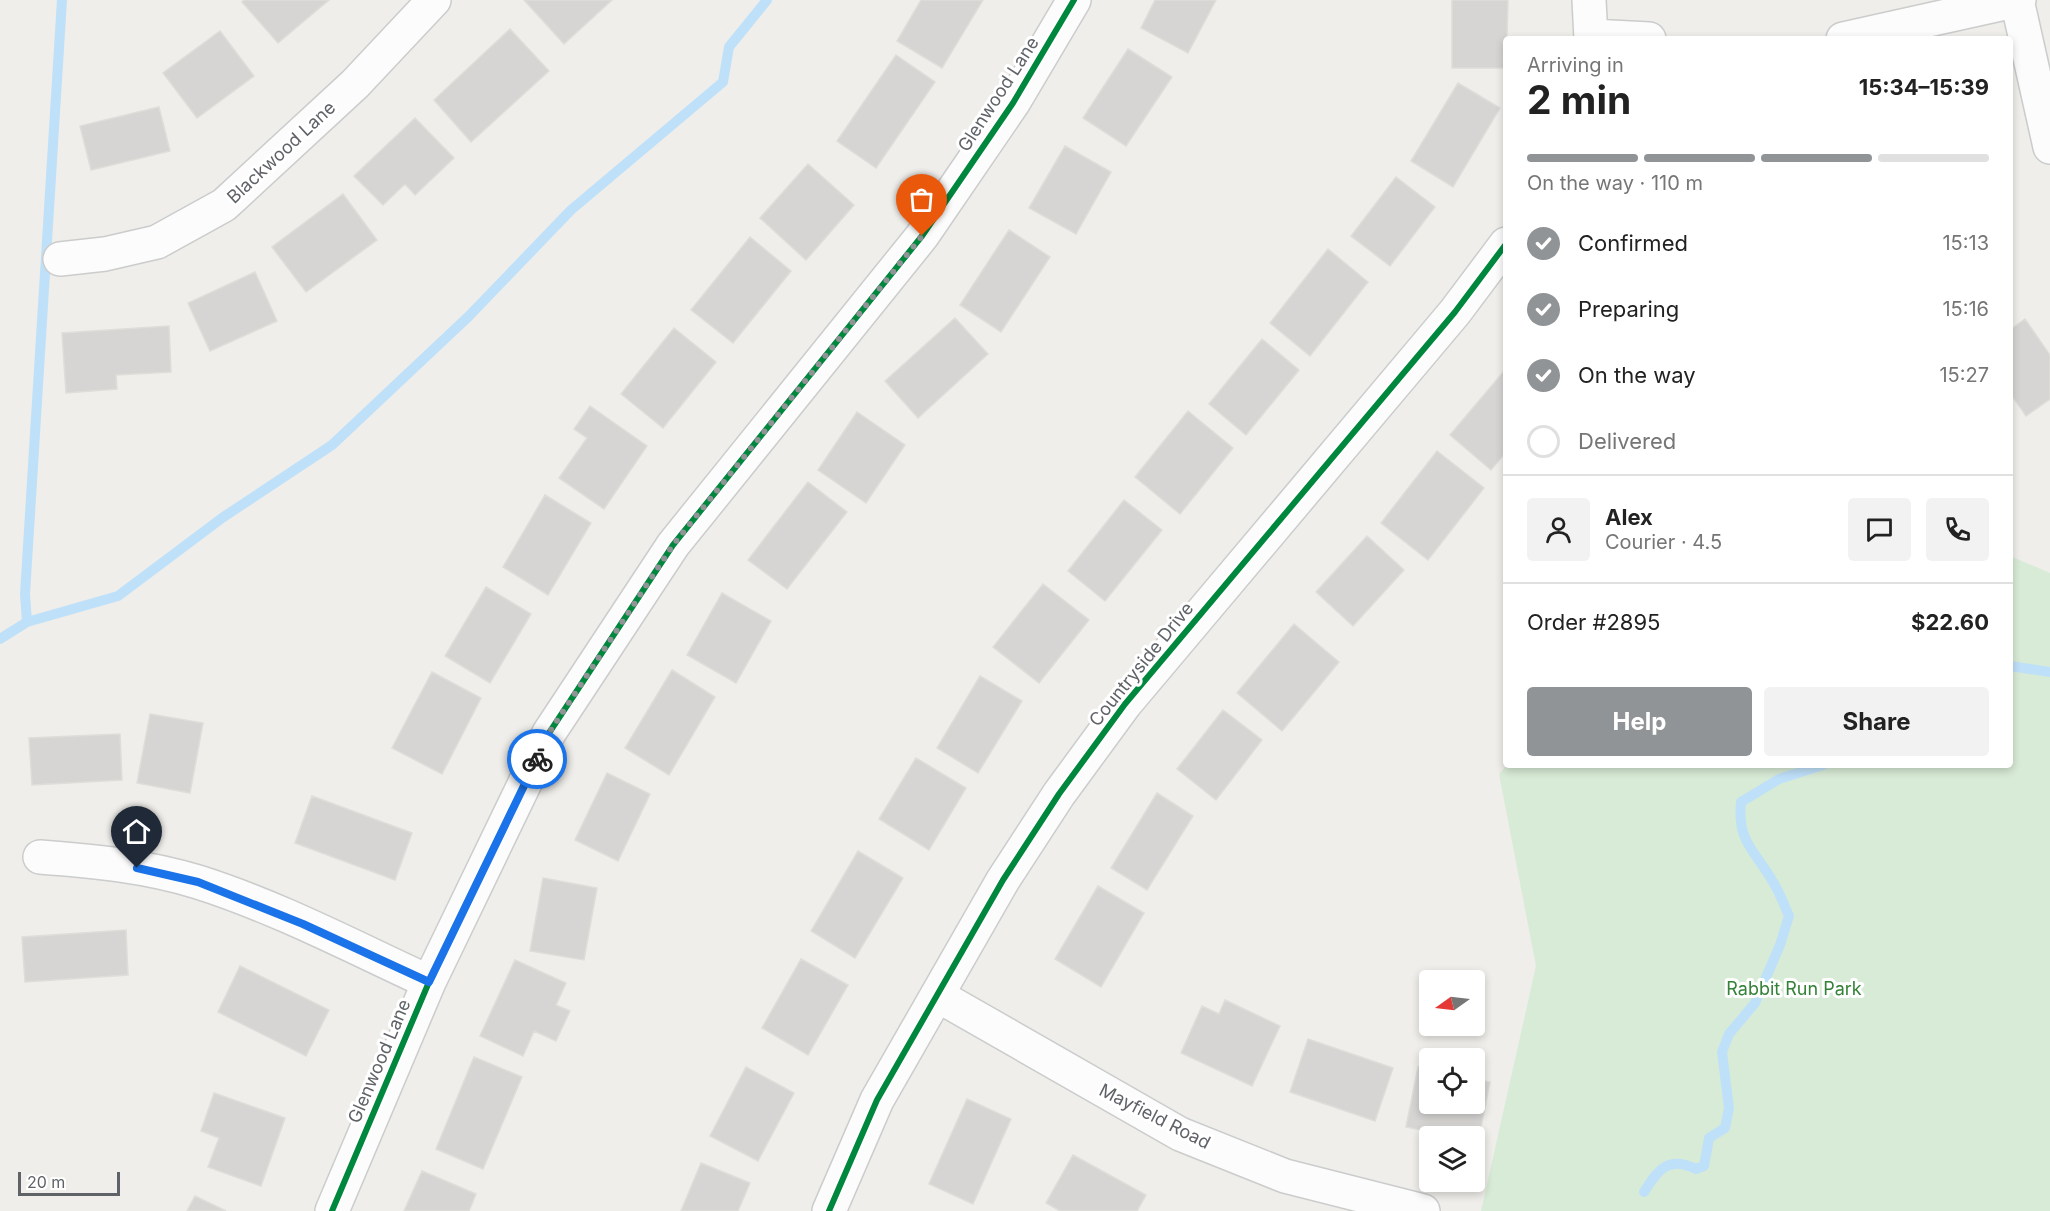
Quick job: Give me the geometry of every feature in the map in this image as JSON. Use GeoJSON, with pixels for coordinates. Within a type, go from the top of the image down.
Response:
{"type":"FeatureCollection","features":[{"type":"Feature","properties":{"kind":"street","name":"Blackwood Lane"},"geometry":{"type":"LineString","coordinates":[[60,259],[105,254],[157,242],[224,205],[355,84],[434,0]]}},
{"type":"Feature","properties":{"kind":"street","name":"Glenwood Lane"},"geometry":{"type":"LineString","coordinates":[[332,1211],[429,982],[555,723],[673,545],[922,236],[1013,103],[1074,0]]}},
{"type":"Feature","properties":{"kind":"street"},"geometry":{"type":"LineString","coordinates":[[1589,0],[1592,36]]}},
{"type":"Feature","properties":{"kind":"street"},"geometry":{"type":"LineString","coordinates":[[1856,36],[2018,0],[2050,147]]}},
{"type":"Feature","properties":{"kind":"street","name":"Countryside Drive"},"geometry":{"type":"LineString","coordinates":[[829,1211],[877,1100],[1003,880],[1059,794],[1125,704],[1455,312],[1503,248]]}},
{"type":"Feature","properties":{"kind":"street"},"geometry":{"type":"LineString","coordinates":[[40,857],[117,863],[198,882],[303,924],[429,982]]}},
{"type":"Feature","properties":{"kind":"street","name":"Mayfield Road"},"geometry":{"type":"LineString","coordinates":[[937,995],[1180,1134],[1285,1176],[1423,1211]]}},
{"type":"Feature","properties":{"kind":"green space","name":"Rabbit Run Park"},"geometry":{"type":"Polygon","coordinates":[[[2013,557],[2050,573],[2050,1211],[1481,1211],[1536,966],[1499,774],[1504,768],[2013,768],[2013,557]]]}},
{"type":"Feature","properties":{"kind":"building"},"geometry":{"type":"Polygon","coordinates":[[[244,0],[329,0],[278,43],[242,2],[244,0]]]}},
{"type":"Feature","properties":{"kind":"building"},"geometry":{"type":"Polygon","coordinates":[[[524,0],[612,0],[564,44],[524,0]]]}},
{"type":"Feature","properties":{"kind":"building"},"geometry":{"type":"Polygon","coordinates":[[[921,0],[983,0],[942,68],[897,41],[921,0]]]}},
{"type":"Feature","properties":{"kind":"building"},"geometry":{"type":"Polygon","coordinates":[[[1155,0],[1216,0],[1188,53],[1141,28],[1155,0]]]}},
{"type":"Feature","properties":{"kind":"building"},"geometry":{"type":"Polygon","coordinates":[[[1452,0],[1508,0],[1507,36],[1503,36],[1503,68],[1452,68],[1452,0]]]}},
{"type":"Feature","properties":{"kind":"building"},"geometry":{"type":"Polygon","coordinates":[[[510,29],[549,71],[471,142],[434,100],[510,29]]]}},
{"type":"Feature","properties":{"kind":"building"},"geometry":{"type":"Polygon","coordinates":[[[220,31],[254,76],[197,118],[163,73],[220,31]]]}},
{"type":"Feature","properties":{"kind":"building"},"geometry":{"type":"Polygon","coordinates":[[[1128,49],[1172,77],[1126,146],[1083,118],[1128,49]]]}},
{"type":"Feature","properties":{"kind":"building"},"geometry":{"type":"Polygon","coordinates":[[[896,55],[935,82],[876,168],[837,141],[896,55]]]}},
{"type":"Feature","properties":{"kind":"building"},"geometry":{"type":"Polygon","coordinates":[[[1458,83],[1500,108],[1453,187],[1411,161],[1458,83]]]}},
{"type":"Feature","properties":{"kind":"building"},"geometry":{"type":"Polygon","coordinates":[[[159,107],[170,151],[91,170],[80,126],[159,107]]]}},
{"type":"Feature","properties":{"kind":"building"},"geometry":{"type":"Polygon","coordinates":[[[415,118],[454,158],[415,195],[405,184],[383,205],[354,176],[415,118]]]}},
{"type":"Feature","properties":{"kind":"building"},"geometry":{"type":"Polygon","coordinates":[[[1065,146],[1111,172],[1076,234],[1029,208],[1065,146]]]}},
{"type":"Feature","properties":{"kind":"building"},"geometry":{"type":"Polygon","coordinates":[[[808,164],[854,205],[806,260],[760,218],[808,164]]]}},
{"type":"Feature","properties":{"kind":"building"},"geometry":{"type":"Polygon","coordinates":[[[1396,177],[1435,207],[1390,266],[1351,236],[1396,177]]]}},
{"type":"Feature","properties":{"kind":"building"},"geometry":{"type":"Polygon","coordinates":[[[343,194],[377,240],[306,292],[272,247],[343,194]]]}},
{"type":"Feature","properties":{"kind":"building"},"geometry":{"type":"Polygon","coordinates":[[[1009,230],[1050,257],[1001,332],[960,305],[1009,230]]]}},
{"type":"Feature","properties":{"kind":"building"},"geometry":{"type":"Polygon","coordinates":[[[750,237],[791,271],[733,343],[691,310],[750,237]]]}},
{"type":"Feature","properties":{"kind":"building"},"geometry":{"type":"Polygon","coordinates":[[[1328,249],[1368,282],[1310,356],[1270,323],[1328,249]]]}},
{"type":"Feature","properties":{"kind":"building"},"geometry":{"type":"Polygon","coordinates":[[[255,272],[277,321],[210,351],[188,303],[255,272]]]}},
{"type":"Feature","properties":{"kind":"building"},"geometry":{"type":"Polygon","coordinates":[[[955,318],[988,354],[918,418],[885,381],[955,318]]]}},
{"type":"Feature","properties":{"kind":"building"},"geometry":{"type":"Polygon","coordinates":[[[2025,319],[2050,355],[2050,399],[2026,416],[2013,397],[2013,328],[2025,319]]]}},
{"type":"Feature","properties":{"kind":"building"},"geometry":{"type":"Polygon","coordinates":[[[169,326],[171,372],[116,375],[117,389],[66,393],[62,333],[169,326]]]}},
{"type":"Feature","properties":{"kind":"building"},"geometry":{"type":"Polygon","coordinates":[[[674,328],[716,362],[663,428],[621,394],[674,328]]]}},
{"type":"Feature","properties":{"kind":"building"},"geometry":{"type":"Polygon","coordinates":[[[1262,339],[1299,370],[1246,435],[1209,404],[1262,339]]]}},
{"type":"Feature","properties":{"kind":"building"},"geometry":{"type":"Polygon","coordinates":[[[1503,372],[1503,456],[1491,470],[1450,435],[1503,372]]]}},
{"type":"Feature","properties":{"kind":"building"},"geometry":{"type":"Polygon","coordinates":[[[590,406],[647,446],[604,509],[559,478],[587,438],[574,429],[590,406]]]}},
{"type":"Feature","properties":{"kind":"building"},"geometry":{"type":"Polygon","coordinates":[[[1188,411],[1233,448],[1180,514],[1135,477],[1188,411]]]}},
{"type":"Feature","properties":{"kind":"building"},"geometry":{"type":"Polygon","coordinates":[[[857,412],[905,445],[866,503],[818,470],[857,412]]]}},
{"type":"Feature","properties":{"kind":"building"},"geometry":{"type":"Polygon","coordinates":[[[1437,451],[1484,488],[1428,560],[1381,523],[1437,451]]]}},
{"type":"Feature","properties":{"kind":"building"},"geometry":{"type":"Polygon","coordinates":[[[808,482],[847,512],[787,589],[748,560],[808,482]]]}},
{"type":"Feature","properties":{"kind":"building"},"geometry":{"type":"Polygon","coordinates":[[[545,495],[591,523],[548,595],[503,567],[545,495]]]}},
{"type":"Feature","properties":{"kind":"building"},"geometry":{"type":"Polygon","coordinates":[[[1124,500],[1162,530],[1105,601],[1068,571],[1124,500]]]}},
{"type":"Feature","properties":{"kind":"building"},"geometry":{"type":"Polygon","coordinates":[[[1367,536],[1404,570],[1353,626],[1316,592],[1367,536]]]}},
{"type":"Feature","properties":{"kind":"building"},"geometry":{"type":"Polygon","coordinates":[[[1043,584],[1089,620],[1039,683],[993,647],[1043,584]]]}},
{"type":"Feature","properties":{"kind":"building"},"geometry":{"type":"Polygon","coordinates":[[[486,587],[531,614],[490,683],[445,656],[486,587]]]}},
{"type":"Feature","properties":{"kind":"building"},"geometry":{"type":"Polygon","coordinates":[[[722,593],[771,621],[736,683],[687,655],[722,593]]]}},
{"type":"Feature","properties":{"kind":"building"},"geometry":{"type":"Polygon","coordinates":[[[1294,624],[1339,662],[1282,731],[1237,693],[1294,624]]]}},
{"type":"Feature","properties":{"kind":"building"},"geometry":{"type":"Polygon","coordinates":[[[672,670],[715,697],[669,775],[625,748],[672,670]]]}},
{"type":"Feature","properties":{"kind":"building"},"geometry":{"type":"Polygon","coordinates":[[[432,672],[481,698],[442,774],[392,748],[432,672]]]}},
{"type":"Feature","properties":{"kind":"building"},"geometry":{"type":"Polygon","coordinates":[[[980,676],[1022,701],[978,773],[937,748],[980,676]]]}},
{"type":"Feature","properties":{"kind":"building"},"geometry":{"type":"Polygon","coordinates":[[[1223,710],[1262,740],[1216,800],[1177,769],[1223,710]]]}},
{"type":"Feature","properties":{"kind":"building"},"geometry":{"type":"Polygon","coordinates":[[[150,714],[203,723],[190,793],[137,783],[150,714]]]}},
{"type":"Feature","properties":{"kind":"building"},"geometry":{"type":"Polygon","coordinates":[[[120,734],[122,780],[32,785],[29,738],[120,734]]]}},
{"type":"Feature","properties":{"kind":"building"},"geometry":{"type":"Polygon","coordinates":[[[916,758],[966,788],[929,850],[879,819],[916,758]]]}},
{"type":"Feature","properties":{"kind":"building"},"geometry":{"type":"Polygon","coordinates":[[[607,773],[650,794],[618,861],[575,840],[607,773]]]}},
{"type":"Feature","properties":{"kind":"building"},"geometry":{"type":"Polygon","coordinates":[[[1157,793],[1193,816],[1147,890],[1111,868],[1157,793]]]}},
{"type":"Feature","properties":{"kind":"building"},"geometry":{"type":"Polygon","coordinates":[[[312,796],[412,833],[395,880],[295,843],[312,796]]]}},
{"type":"Feature","properties":{"kind":"building"},"geometry":{"type":"Polygon","coordinates":[[[858,851],[903,878],[855,958],[811,931],[858,851]]]}},
{"type":"Feature","properties":{"kind":"building"},"geometry":{"type":"Polygon","coordinates":[[[543,878],[597,888],[584,960],[530,951],[543,878]]]}},
{"type":"Feature","properties":{"kind":"building"},"geometry":{"type":"Polygon","coordinates":[[[1098,886],[1144,913],[1101,987],[1055,959],[1098,886]]]}},
{"type":"Feature","properties":{"kind":"building"},"geometry":{"type":"Polygon","coordinates":[[[126,930],[128,975],[25,982],[22,937],[126,930]]]}},
{"type":"Feature","properties":{"kind":"building"},"geometry":{"type":"Polygon","coordinates":[[[801,959],[848,985],[808,1055],[762,1028],[801,959]]]}},
{"type":"Feature","properties":{"kind":"building"},"geometry":{"type":"Polygon","coordinates":[[[515,960],[566,983],[556,1005],[570,1011],[556,1041],[534,1031],[523,1056],[480,1036],[515,960]]]}},
{"type":"Feature","properties":{"kind":"building"},"geometry":{"type":"Polygon","coordinates":[[[240,966],[329,1010],[306,1056],[218,1012],[240,966]]]}},
{"type":"Feature","properties":{"kind":"building"},"geometry":{"type":"Polygon","coordinates":[[[1225,1000],[1280,1026],[1252,1086],[1181,1053],[1202,1006],[1219,1014],[1225,1000]]]}},
{"type":"Feature","properties":{"kind":"building"},"geometry":{"type":"Polygon","coordinates":[[[1308,1039],[1393,1068],[1375,1121],[1290,1092],[1308,1039]]]}},
{"type":"Feature","properties":{"kind":"building"},"geometry":{"type":"Polygon","coordinates":[[[474,1057],[522,1077],[483,1169],[436,1149],[474,1057]]]}},
{"type":"Feature","properties":{"kind":"building"},"geometry":{"type":"Polygon","coordinates":[[[746,1067],[794,1093],[758,1161],[710,1136],[746,1067]]]}},
{"type":"Feature","properties":{"kind":"building"},"geometry":{"type":"Polygon","coordinates":[[[1418,1067],[1419,1114],[1484,1114],[1481,1126],[1419,1126],[1419,1130],[1406,1127],[1418,1067]]]}},
{"type":"Feature","properties":{"kind":"building"},"geometry":{"type":"Polygon","coordinates":[[[1485,1081],[1490,1082],[1485,1107],[1485,1081]]]}},
{"type":"Feature","properties":{"kind":"building"},"geometry":{"type":"Polygon","coordinates":[[[214,1093],[285,1118],[261,1186],[208,1167],[219,1138],[201,1131],[214,1093]]]}},
{"type":"Feature","properties":{"kind":"building"},"geometry":{"type":"Polygon","coordinates":[[[967,1099],[1011,1119],[973,1204],[929,1184],[967,1099]]]}},
{"type":"Feature","properties":{"kind":"building"},"geometry":{"type":"Polygon","coordinates":[[[1073,1155],[1146,1195],[1137,1211],[1060,1211],[1046,1203],[1073,1155]]]}},
{"type":"Feature","properties":{"kind":"building"},"geometry":{"type":"Polygon","coordinates":[[[701,1163],[750,1183],[738,1211],[681,1211],[701,1163]]]}},
{"type":"Feature","properties":{"kind":"building"},"geometry":{"type":"Polygon","coordinates":[[[422,1171],[476,1194],[469,1211],[404,1211],[422,1171]]]}},
{"type":"Feature","properties":{"kind":"building"},"geometry":{"type":"Polygon","coordinates":[[[195,1196],[226,1211],[187,1211],[195,1196]]]}},
{"type":"Feature","properties":{"kind":"waterway"},"geometry":{"type":"LineString","coordinates":[[27,622],[25,594],[62,0]]}},
{"type":"Feature","properties":{"kind":"waterway"},"geometry":{"type":"LineString","coordinates":[[0,639],[27,622],[118,596],[222,518],[332,445],[469,316],[571,210],[723,82],[729,47],[767,0]]}},
{"type":"Feature","properties":{"kind":"waterway"},"geometry":{"type":"LineString","coordinates":[[2013,666],[2050,672]]}},
{"type":"Feature","properties":{"kind":"waterway"},"geometry":{"type":"LineString","coordinates":[[1644,1192],[1659,1171],[1671,1164],[1686,1165],[1696,1169],[1704,1166],[1709,1138],[1725,1128],[1729,1108],[1722,1052],[1729,1034],[1755,1003],[1780,945],[1789,916],[1775,886],[1745,837],[1740,816],[1741,802],[1779,779],[1814,768]]}},
{"type":"Feature","properties":{"kind":"cycle path"},"geometry":{"type":"LineString","coordinates":[[332,1211],[429,982],[549,733],[673,545],[922,236],[1013,103],[1074,0]]}},
{"type":"Feature","properties":{"kind":"cycle path"},"geometry":{"type":"LineString","coordinates":[[829,1211],[877,1100],[1003,880],[1059,794],[1125,704],[1455,312],[1503,248]]}},
{"type":"Feature","properties":{"kind":"way so far"},"geometry":{"type":"LineString","coordinates":[[537,759],[549,733],[673,545],[922,236]]}},
{"type":"Feature","properties":{"kind":"route"},"geometry":{"type":"LineString","coordinates":[[137,868],[198,882],[303,924],[429,982],[537,759]]}}]}
